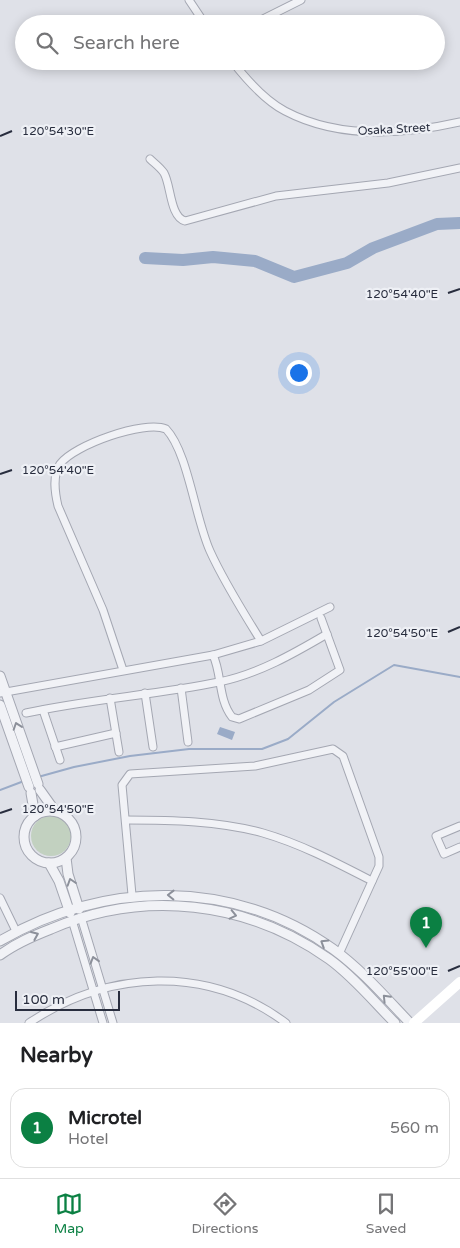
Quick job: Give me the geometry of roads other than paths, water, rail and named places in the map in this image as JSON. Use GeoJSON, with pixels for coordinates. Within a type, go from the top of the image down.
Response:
{"type":"FeatureCollection","features":[{"type":"Feature","properties":{"kind":"main road"},"geometry":{"type":"LineString","coordinates":[[414,1023],[460,982]]}},
{"type":"Feature","properties":{"kind":"street"},"geometry":{"type":"LineString","coordinates":[[189,0],[199,15]]}},
{"type":"Feature","properties":{"kind":"street"},"geometry":{"type":"LineString","coordinates":[[271,15],[301,0]]}},
{"type":"Feature","properties":{"kind":"street","name":"Osaka Street"},"geometry":{"type":"LineString","coordinates":[[240,70],[264,95],[283,110],[333,129],[378,132],[460,122]]}},
{"type":"Feature","properties":{"kind":"street"},"geometry":{"type":"LineString","coordinates":[[150,159],[164,172],[172,205],[180,219],[185,221],[276,196],[388,183],[460,168]]}},
{"type":"Feature","properties":{"kind":"street"},"geometry":{"type":"LineString","coordinates":[[123,670],[103,610],[58,506],[55,493],[56,478],[59,465],[73,452],[149,426],[166,429],[179,448],[195,511],[210,551],[261,641]]}},
{"type":"Feature","properties":{"kind":"street"},"geometry":{"type":"LineString","coordinates":[[3,692],[213,655],[261,641],[330,607]]}},
{"type":"Feature","properties":{"kind":"street"},"geometry":{"type":"LineString","coordinates":[[213,655],[219,668],[220,682],[227,708],[235,719],[277,705],[309,690],[340,670],[321,618]]}},
{"type":"Feature","properties":{"kind":"street"},"geometry":{"type":"LineString","coordinates":[[26,713],[110,698],[220,682],[284,659],[328,634]]}},
{"type":"Feature","properties":{"kind":"street"},"geometry":{"type":"LineString","coordinates":[[0,676],[3,692],[34,787],[35,816]]}},
{"type":"Feature","properties":{"kind":"street"},"geometry":{"type":"LineString","coordinates":[[181,688],[188,742]]}},
{"type":"Feature","properties":{"kind":"street"},"geometry":{"type":"LineString","coordinates":[[145,693],[154,747]]}},
{"type":"Feature","properties":{"kind":"street"},"geometry":{"type":"LineString","coordinates":[[110,698],[119,752]]}},
{"type":"Feature","properties":{"kind":"street"},"geometry":{"type":"LineString","coordinates":[[0,705],[29,773]]}},
{"type":"Feature","properties":{"kind":"street"},"geometry":{"type":"LineString","coordinates":[[43,710],[60,760]]}},
{"type":"Feature","properties":{"kind":"street"},"geometry":{"type":"LineString","coordinates":[[55,747],[116,733]]}},
{"type":"Feature","properties":{"kind":"street"},"geometry":{"type":"LineString","coordinates":[[132,895],[122,785],[130,774],[255,766],[333,749],[343,756],[378,850],[378,866],[339,954]]}},
{"type":"Feature","properties":{"kind":"street"},"geometry":{"type":"LineString","coordinates":[[34,787],[55,811],[68,818],[76,831],[75,846],[66,858],[49,863]]}},
{"type":"Feature","properties":{"kind":"street"},"geometry":{"type":"LineString","coordinates":[[55,811],[44,811],[35,816],[26,827],[26,844],[33,856],[49,863],[59,881],[104,1023]]}},
{"type":"Feature","properties":{"kind":"street"},"geometry":{"type":"LineString","coordinates":[[126,820],[171,820],[218,824],[262,833],[295,844],[372,881]]}},
{"type":"Feature","properties":{"kind":"street"},"geometry":{"type":"LineString","coordinates":[[460,826],[436,836],[444,854],[460,848]]}},
{"type":"Feature","properties":{"kind":"street"},"geometry":{"type":"LineString","coordinates":[[66,858],[68,874],[113,1023]]}},
{"type":"Feature","properties":{"kind":"street"},"geometry":{"type":"LineString","coordinates":[[0,941],[16,931],[69,909],[132,895],[195,896],[230,901],[266,913],[301,929],[339,954],[362,973],[410,1023]]}},
{"type":"Feature","properties":{"kind":"street"},"geometry":{"type":"LineString","coordinates":[[0,898],[16,931]]}},
{"type":"Feature","properties":{"kind":"street"},"geometry":{"type":"LineString","coordinates":[[0,955],[24,940],[72,920],[110,909],[157,905],[195,908],[262,922],[300,941],[331,960],[395,1023]]}},
{"type":"Feature","properties":{"kind":"street"},"geometry":{"type":"LineString","coordinates":[[29,1023],[70,999],[93,990],[147,981],[192,983],[236,995],[258,1005],[286,1023]]}},
{"type":"Feature","properties":{"kind":"water"},"geometry":{"type":"Polygon","coordinates":[[[220,727],[235,732],[232,740],[217,734],[220,727]]]}},
{"type":"Feature","properties":{"kind":"waterway"},"geometry":{"type":"LineString","coordinates":[[145,258],[183,260],[213,257],[255,261],[294,277],[347,263],[373,248],[437,224],[460,223]]}},
{"type":"Feature","properties":{"kind":"waterway"},"geometry":{"type":"LineString","coordinates":[[38,777],[74,767],[130,756],[189,749],[262,749],[288,739],[334,702],[394,665],[460,677]]}},
{"type":"Feature","properties":{"kind":"waterway"},"geometry":{"type":"LineString","coordinates":[[0,790],[24,781]]}},
{"type":"Feature","properties":{"kind":"place","name":"Microtel"},"geometry":{"type":"Point","coordinates":[426,948]}}]}
